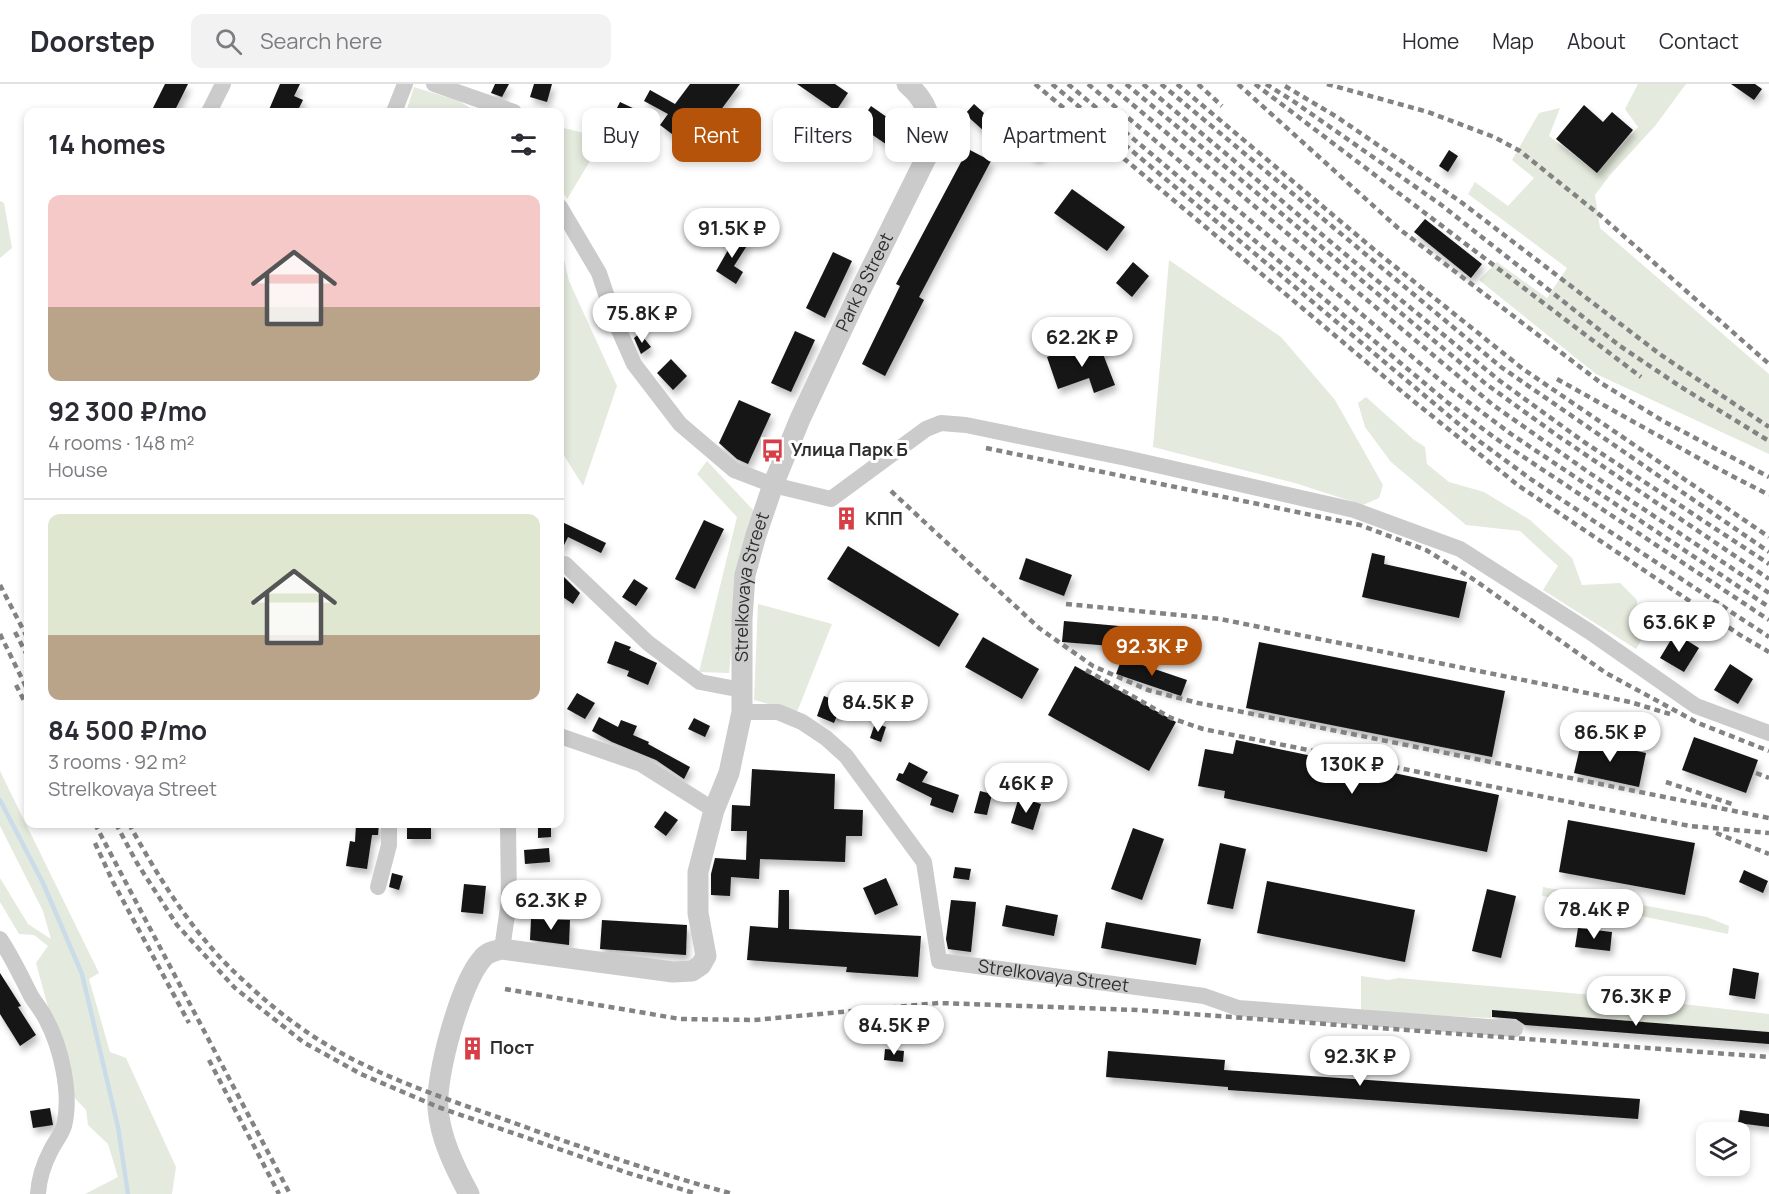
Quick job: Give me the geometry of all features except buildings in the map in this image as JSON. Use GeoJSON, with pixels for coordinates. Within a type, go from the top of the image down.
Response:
{"type":"FeatureCollection","features":[{"type":"Feature","properties":{"kind":"street"},"geometry":{"type":"LineString","coordinates":[[211,108],[223,84]]}},
{"type":"Feature","properties":{"kind":"street"},"geometry":{"type":"LineString","coordinates":[[396,108],[405,84]]}},
{"type":"Feature","properties":{"kind":"street"},"geometry":{"type":"LineString","coordinates":[[434,84],[502,108]]}},
{"type":"Feature","properties":{"kind":"street","name":"Park B Street"},"geometry":{"type":"LineString","coordinates":[[773,485],[800,419],[849,313],[926,158],[931,138],[930,117],[924,102],[907,84]]}},
{"type":"Feature","properties":{"kind":"street"},"geometry":{"type":"LineString","coordinates":[[564,214],[599,273],[615,321],[634,364],[680,424],[734,470],[773,485],[831,499],[926,429],[941,423],[966,425],[1103,453],[1354,510],[1460,549],[1590,632],[1696,706],[1769,733]]}},
{"type":"Feature","properties":{"kind":"street","name":"Strelkovaya Street"},"geometry":{"type":"LineString","coordinates":[[502,949],[673,972],[692,971],[706,956],[698,913],[698,872],[714,810],[729,773],[742,712],[742,618],[745,575],[773,485]]}},
{"type":"Feature","properties":{"kind":"street","name":"Strelkovaya Street"},"geometry":{"type":"LineString","coordinates":[[564,564],[648,643],[700,682],[742,690]]}},
{"type":"Feature","properties":{"kind":"street","name":"Strelkovaya Street"},"geometry":{"type":"LineString","coordinates":[[742,712],[778,712],[810,727],[846,756],[924,862],[939,961],[1204,996],[1238,1008],[1515,1029]]}},
{"type":"Feature","properties":{"kind":"street"},"geometry":{"type":"LineString","coordinates":[[564,737],[641,764],[714,810]]}},
{"type":"Feature","properties":{"kind":"street"},"geometry":{"type":"LineString","coordinates":[[378,887],[389,845],[389,828]]}},
{"type":"Feature","properties":{"kind":"street"},"geometry":{"type":"LineString","coordinates":[[469,1194],[454,1165],[438,1107],[453,1022],[472,976],[482,959],[488,953],[502,949],[509,901],[508,828]]}},
{"type":"Feature","properties":{"kind":"street"},"geometry":{"type":"LineString","coordinates":[[0,939],[46,1018],[62,1066],[65,1090],[64,1126],[39,1177],[38,1194]]}},
{"type":"Feature","properties":{"kind":"shaded area"},"geometry":{"type":"Polygon","coordinates":[[[1638,84],[1686,84],[1655,126],[1610,175],[1595,195],[1600,228],[1769,374],[1769,454],[1596,374],[1479,280],[1497,262],[1547,298],[1567,268],[1468,194],[1475,182],[1508,206],[1534,178],[1512,160],[1539,113],[1560,108],[1549,136],[1597,173],[1638,127],[1625,109],[1638,84]]]}},
{"type":"Feature","properties":{"kind":"shaded area"},"geometry":{"type":"Polygon","coordinates":[[[414,87],[459,101],[470,108],[407,108],[414,87]]]}},
{"type":"Feature","properties":{"kind":"shaded area"},"geometry":{"type":"Polygon","coordinates":[[[564,128],[582,132],[582,162],[589,162],[567,199],[564,194],[564,128]]]}},
{"type":"Feature","properties":{"kind":"shaded area"},"geometry":{"type":"Polygon","coordinates":[[[0,201],[4,203],[12,248],[0,258],[0,201]]]}},
{"type":"Feature","properties":{"kind":"shaded area"},"geometry":{"type":"Polygon","coordinates":[[[564,259],[569,281],[617,386],[583,486],[564,455],[564,259]]]}},
{"type":"Feature","properties":{"kind":"shaded area"},"geometry":{"type":"Polygon","coordinates":[[[1169,260],[1281,337],[1335,400],[1383,485],[1379,498],[1363,505],[1295,483],[1153,447],[1169,260]]]}},
{"type":"Feature","properties":{"kind":"shaded area"},"geometry":{"type":"Polygon","coordinates":[[[1366,397],[1425,447],[1427,464],[1449,482],[1484,492],[1530,520],[1572,558],[1582,585],[1620,583],[1637,600],[1638,623],[1646,632],[1636,649],[1543,590],[1558,566],[1520,531],[1466,525],[1391,462],[1365,427],[1358,403],[1366,397]]]}},
{"type":"Feature","properties":{"kind":"shaded area"},"geometry":{"type":"Polygon","coordinates":[[[707,461],[755,512],[738,585],[729,673],[699,672],[737,517],[697,474],[707,461]]]}},
{"type":"Feature","properties":{"kind":"shaded area"},"geometry":{"type":"Polygon","coordinates":[[[758,604],[832,624],[797,712],[754,700],[758,604]]]}},
{"type":"Feature","properties":{"kind":"shaded area"},"geometry":{"type":"Polygon","coordinates":[[[0,771],[24,820],[24,828],[28,828],[99,973],[89,979],[110,1052],[126,1058],[176,1167],[172,1194],[85,1194],[118,1177],[108,1144],[88,1125],[86,1110],[72,1095],[36,963],[48,946],[34,935],[19,934],[0,902],[0,878],[28,924],[51,939],[43,911],[0,826],[0,771]]]}},
{"type":"Feature","properties":{"kind":"shaded area"},"geometry":{"type":"Polygon","coordinates":[[[1543,887],[1707,917],[1729,926],[1728,934],[1641,916],[1612,907],[1542,896],[1543,887]]]}},
{"type":"Feature","properties":{"kind":"shaded area"},"geometry":{"type":"Polygon","coordinates":[[[1361,976],[1639,999],[1769,1014],[1769,1032],[1492,1010],[1491,1018],[1361,1012],[1361,976]]]}},
{"type":"Feature","properties":{"kind":"waterway"},"geometry":{"type":"LineString","coordinates":[[0,800],[43,883],[82,974],[118,1127],[128,1194]]}},
{"type":"Feature","properties":{"kind":"railway"},"geometry":{"type":"LineString","coordinates":[[1035,84],[1406,395],[1519,486],[1740,635],[1769,652]]}},
{"type":"Feature","properties":{"kind":"railway"},"geometry":{"type":"LineString","coordinates":[[1052,84],[1479,441],[1532,480],[1769,637]]}},
{"type":"Feature","properties":{"kind":"railway"},"geometry":{"type":"LineString","coordinates":[[1068,84],[1447,402],[1495,438],[1769,620]]}},
{"type":"Feature","properties":{"kind":"railway"},"geometry":{"type":"LineString","coordinates":[[1088,84],[1447,386],[1511,434],[1769,607]]}},
{"type":"Feature","properties":{"kind":"railway"},"geometry":{"type":"LineString","coordinates":[[1108,84],[1493,405],[1591,474],[1769,593]]}},
{"type":"Feature","properties":{"kind":"railway"},"geometry":{"type":"LineString","coordinates":[[1126,84],[1486,384],[1558,436],[1769,579]]}},
{"type":"Feature","properties":{"kind":"railway"},"geometry":{"type":"LineString","coordinates":[[1143,84],[1500,381],[1584,442],[1769,564]]}},
{"type":"Feature","properties":{"kind":"railway"},"geometry":{"type":"LineString","coordinates":[[1161,84],[1501,367],[1769,552]]}},
{"type":"Feature","properties":{"kind":"railway"},"geometry":{"type":"LineString","coordinates":[[1177,84],[1377,252],[1523,369],[1769,537]]}},
{"type":"Feature","properties":{"kind":"railway"},"geometry":{"type":"LineString","coordinates":[[1198,84],[1222,106]]}},
{"type":"Feature","properties":{"kind":"railway"},"geometry":{"type":"LineString","coordinates":[[1238,84],[1398,228],[1601,383],[1663,421],[1769,477]]}},
{"type":"Feature","properties":{"kind":"railway"},"geometry":{"type":"LineString","coordinates":[[1255,84],[1641,377]]}},
{"type":"Feature","properties":{"kind":"railway"},"geometry":{"type":"LineString","coordinates":[[1266,84],[1440,204],[1620,346],[1769,441]]}},
{"type":"Feature","properties":{"kind":"railway"},"geometry":{"type":"LineString","coordinates":[[1327,84],[1428,112],[1494,137],[1520,151],[1601,216],[1769,364]]}},
{"type":"Feature","properties":{"kind":"railway"},"geometry":{"type":"LineString","coordinates":[[1285,86],[1337,117],[1461,202],[1661,355],[1769,427]]}},
{"type":"Feature","properties":{"kind":"railway"},"geometry":{"type":"LineString","coordinates":[[1557,379],[1769,495]]}},
{"type":"Feature","properties":{"kind":"railway"},"geometry":{"type":"LineString","coordinates":[[986,448],[1360,525],[1426,550],[1473,579],[1606,673],[1698,723],[1769,751]]}},
{"type":"Feature","properties":{"kind":"railway"},"geometry":{"type":"LineString","coordinates":[[891,491],[1039,628],[1093,666],[1148,690],[1198,703],[1769,818]]}},
{"type":"Feature","properties":{"kind":"railway"},"geometry":{"type":"LineString","coordinates":[[0,585],[24,631]]}},
{"type":"Feature","properties":{"kind":"railway"},"geometry":{"type":"LineString","coordinates":[[1066,604],[1220,619],[1630,702],[1670,714]]}},
{"type":"Feature","properties":{"kind":"railway"},"geometry":{"type":"LineString","coordinates":[[15,632],[24,649]]}},
{"type":"Feature","properties":{"kind":"railway"},"geometry":{"type":"LineString","coordinates":[[0,634],[24,683]]}},
{"type":"Feature","properties":{"kind":"railway"},"geometry":{"type":"LineString","coordinates":[[1086,670],[1171,718],[1203,729],[1690,826],[1769,833]]}},
{"type":"Feature","properties":{"kind":"railway"},"geometry":{"type":"LineString","coordinates":[[16,685],[24,700]]}},
{"type":"Feature","properties":{"kind":"railway"},"geometry":{"type":"LineString","coordinates":[[1756,773],[1769,778]]}},
{"type":"Feature","properties":{"kind":"railway"},"geometry":{"type":"LineString","coordinates":[[1666,782],[1732,804]]}},
{"type":"Feature","properties":{"kind":"railway"},"geometry":{"type":"LineString","coordinates":[[97,828],[290,1194]]}},
{"type":"Feature","properties":{"kind":"railway"},"geometry":{"type":"LineString","coordinates":[[118,828],[137,863],[177,925],[235,988],[303,1042],[361,1074],[438,1107],[625,1172],[697,1194]]}},
{"type":"Feature","properties":{"kind":"railway"},"geometry":{"type":"LineString","coordinates":[[131,828],[179,906],[225,963],[284,1015],[334,1049],[438,1096],[597,1152],[733,1194]]}},
{"type":"Feature","properties":{"kind":"railway"},"geometry":{"type":"LineString","coordinates":[[1716,833],[1769,854]]}},
{"type":"Feature","properties":{"kind":"railway"},"geometry":{"type":"LineString","coordinates":[[95,843],[113,882],[189,1023]]}},
{"type":"Feature","properties":{"kind":"railway"},"geometry":{"type":"LineString","coordinates":[[505,989],[680,1019],[754,1020],[939,1003],[1137,1010],[1769,1057]]}},
{"type":"Feature","properties":{"kind":"railway"},"geometry":{"type":"LineString","coordinates":[[209,1060],[279,1194]]}},
{"type":"Feature","properties":{"kind":"place","name":"Улица Парк Б"},"geometry":{"type":"Point","coordinates":[773,450]}},
{"type":"Feature","properties":{"kind":"place","name":"КПП"},"geometry":{"type":"Point","coordinates":[847,519]}},
{"type":"Feature","properties":{"kind":"place","name":"Пост"},"geometry":{"type":"Point","coordinates":[472,1048]}}]}
